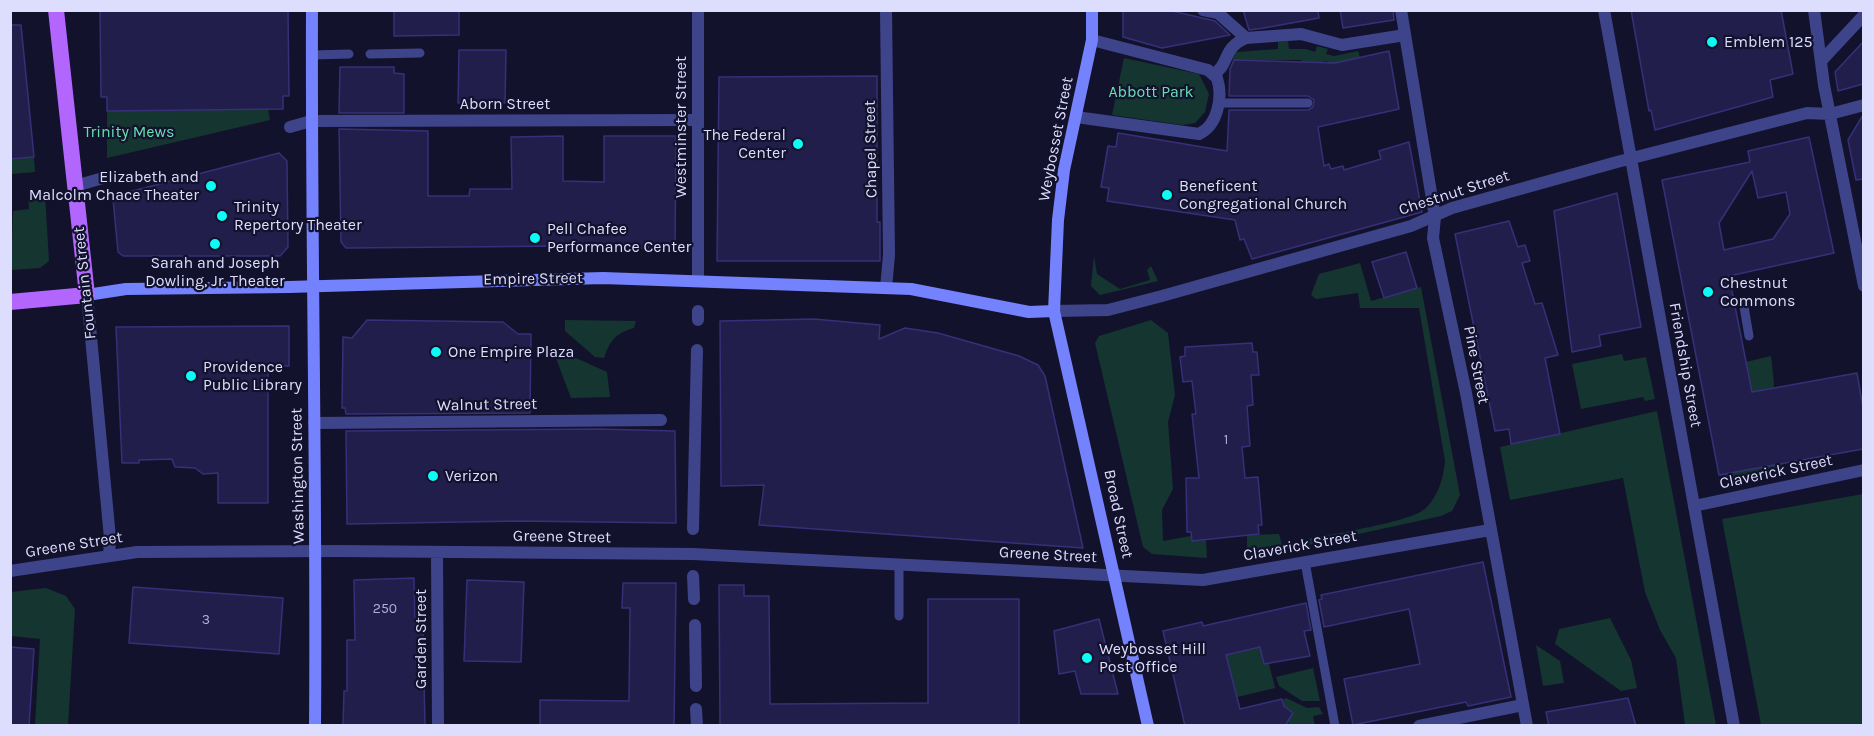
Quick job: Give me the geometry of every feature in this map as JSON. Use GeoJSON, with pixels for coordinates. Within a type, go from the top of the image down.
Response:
{"type":"FeatureCollection","features":[{"type":"Feature","properties":{"kind":"main road","name":"Fountain Street"},"geometry":{"type":"LineString","coordinates":[[56,10],[87,295]]}},
{"type":"Feature","properties":{"kind":"main road","name":"Washington Street"},"geometry":{"type":"LineString","coordinates":[[312,10],[315,726]]}},
{"type":"Feature","properties":{"kind":"main road","name":"Weybosset Street"},"geometry":{"type":"LineString","coordinates":[[1054,311],[1061,190],[1092,40],[1092,10]]}},
{"type":"Feature","properties":{"kind":"main road","name":"Empire Street"},"geometry":{"type":"LineString","coordinates":[[10,302],[126,289],[561,278],[698,280],[886,288],[923,291],[1029,312],[1054,311]]}},
{"type":"Feature","properties":{"kind":"main road","name":"Broad Street"},"geometry":{"type":"LineString","coordinates":[[1054,311],[1148,726]]}},
{"type":"Feature","properties":{"kind":"street","name":"Westminster Street"},"geometry":{"type":"LineString","coordinates":[[698,10],[698,280]]}},
{"type":"Feature","properties":{"kind":"street","name":"Chapel Street"},"geometry":{"type":"LineString","coordinates":[[886,10],[889,255],[886,288]]}},
{"type":"Feature","properties":{"kind":"street"},"geometry":{"type":"LineString","coordinates":[[1203,10],[1218,14],[1246,38]]}},
{"type":"Feature","properties":{"kind":"street","name":"Pine Street"},"geometry":{"type":"LineString","coordinates":[[1401,10],[1435,217],[1433,238],[1527,726]]}},
{"type":"Feature","properties":{"kind":"street","name":"Friendship Street"},"geometry":{"type":"LineString","coordinates":[[1604,10],[1734,726]]}},
{"type":"Feature","properties":{"kind":"street"},"geometry":{"type":"LineString","coordinates":[[1814,10],[1830,114],[1863,286]]}},
{"type":"Feature","properties":{"kind":"street"},"geometry":{"type":"LineString","coordinates":[[1823,59],[1863,15]]}},
{"type":"Feature","properties":{"kind":"street"},"geometry":{"type":"LineString","coordinates":[[1214,74],[1222,67],[1231,47],[1246,38],[1301,34],[1342,45],[1405,35]]}},
{"type":"Feature","properties":{"kind":"street"},"geometry":{"type":"LineString","coordinates":[[1076,117],[1199,134],[1210,126],[1218,103],[1219,84],[1214,74],[1200,67],[1092,40]]}},
{"type":"Feature","properties":{"kind":"street","name":"Chestnut Street"},"geometry":{"type":"LineString","coordinates":[[1054,311],[1108,310],[1435,217],[1452,208],[1632,158],[1807,113],[1830,114],[1863,105]]}},
{"type":"Feature","properties":{"kind":"street","name":"Aborn Street"},"geometry":{"type":"LineString","coordinates":[[290,127],[311,121],[698,120]]}},
{"type":"Feature","properties":{"kind":"street"},"geometry":{"type":"LineString","coordinates":[[75,186],[103,178]]}},
{"type":"Feature","properties":{"kind":"street","name":"Fountain Street"},"geometry":{"type":"LineString","coordinates":[[87,295],[108,518],[109,556]]}},
{"type":"Feature","properties":{"kind":"street"},"geometry":{"type":"LineString","coordinates":[[693,529],[697,350]]}},
{"type":"Feature","properties":{"kind":"street","name":"Walnut Street"},"geometry":{"type":"LineString","coordinates":[[314,423],[661,420]]}},
{"type":"Feature","properties":{"kind":"street","name":"Claverick Street"},"geometry":{"type":"LineString","coordinates":[[1694,506],[1863,470]]}},
{"type":"Feature","properties":{"kind":"street","name":"Claverick Street"},"geometry":{"type":"LineString","coordinates":[[1115,575],[1203,580],[1490,530]]}},
{"type":"Feature","properties":{"kind":"street","name":"Greene Street"},"geometry":{"type":"LineString","coordinates":[[10,571],[136,552],[316,551],[693,554],[1115,575]]}},
{"type":"Feature","properties":{"kind":"street","name":"Garden Street"},"geometry":{"type":"LineString","coordinates":[[437,552],[438,726]]}},
{"type":"Feature","properties":{"kind":"street"},"geometry":{"type":"LineString","coordinates":[[693,576],[694,599]]}},
{"type":"Feature","properties":{"kind":"street"},"geometry":{"type":"LineString","coordinates":[[695,625],[696,686]]}},
{"type":"Feature","properties":{"kind":"street"},"geometry":{"type":"LineString","coordinates":[[1419,726],[1523,705]]}},
{"type":"Feature","properties":{"kind":"street"},"geometry":{"type":"LineString","coordinates":[[696,709],[697,726]]}},
{"type":"Feature","properties":{"kind":"lane"},"geometry":{"type":"LineString","coordinates":[[370,54],[420,53]]}},
{"type":"Feature","properties":{"kind":"lane"},"geometry":{"type":"LineString","coordinates":[[312,55],[349,54]]}},
{"type":"Feature","properties":{"kind":"lane"},"geometry":{"type":"LineString","coordinates":[[1218,103],[1308,104]]}},
{"type":"Feature","properties":{"kind":"lane"},"geometry":{"type":"LineString","coordinates":[[1743,301],[1749,336]]}},
{"type":"Feature","properties":{"kind":"lane"},"geometry":{"type":"LineString","coordinates":[[1305,562],[1335,726]]}},
{"type":"Feature","properties":{"kind":"lane"},"geometry":{"type":"LineString","coordinates":[[898,564],[899,616]]}},
{"type":"Feature","properties":{"kind":"green space"},"geometry":{"type":"Polygon","coordinates":[[[1288,41],[1289,49],[1306,49],[1315,52],[1317,46],[1328,49],[1326,54],[1334,56],[1358,51],[1360,57],[1328,65],[1327,61],[1302,66],[1301,60],[1232,60],[1236,52],[1278,49],[1278,42],[1288,41]]]}},
{"type":"Feature","properties":{"kind":"green space","name":"Abbott Park"},"geometry":{"type":"Polygon","coordinates":[[[1124,58],[1199,74],[1209,94],[1205,112],[1195,123],[1182,125],[1112,115],[1124,58]]]}},
{"type":"Feature","properties":{"kind":"green space","name":"Trinity Mews"},"geometry":{"type":"Polygon","coordinates":[[[268,109],[270,120],[107,158],[107,111],[268,109]]]}},
{"type":"Feature","properties":{"kind":"green space"},"geometry":{"type":"Polygon","coordinates":[[[34,157],[35,172],[11,174],[11,159],[34,157]]]}},
{"type":"Feature","properties":{"kind":"green space"},"geometry":{"type":"Polygon","coordinates":[[[28,194],[45,195],[49,261],[40,268],[11,270],[13,211],[29,209],[28,194]]]}},
{"type":"Feature","properties":{"kind":"green space"},"geometry":{"type":"Polygon","coordinates":[[[1094,256],[1097,274],[1120,289],[1150,280],[1147,270],[1151,266],[1158,281],[1100,295],[1091,286],[1094,256]]]}},
{"type":"Feature","properties":{"kind":"green space"},"geometry":{"type":"Polygon","coordinates":[[[1360,263],[1371,301],[1421,287],[1460,495],[1452,511],[1441,516],[1308,545],[1308,539],[1389,523],[1418,513],[1426,508],[1434,498],[1443,473],[1445,461],[1419,308],[1360,308],[1358,293],[1316,299],[1311,295],[1319,274],[1360,263]]]}},
{"type":"Feature","properties":{"kind":"green space"},"geometry":{"type":"Polygon","coordinates":[[[565,320],[636,321],[634,328],[614,338],[604,358],[595,357],[565,331],[565,320]]]}},
{"type":"Feature","properties":{"kind":"green space"},"geometry":{"type":"Polygon","coordinates":[[[1151,320],[1168,333],[1175,395],[1168,422],[1173,489],[1162,510],[1163,541],[1191,536],[1192,541],[1206,540],[1207,558],[1152,554],[1143,547],[1095,343],[1099,336],[1151,320]]]}},
{"type":"Feature","properties":{"kind":"green space"},"geometry":{"type":"Polygon","coordinates":[[[556,349],[607,372],[610,397],[571,398],[554,353],[556,349]]]}},
{"type":"Feature","properties":{"kind":"green space"},"geometry":{"type":"Polygon","coordinates":[[[1622,354],[1624,361],[1646,357],[1655,399],[1645,401],[1643,397],[1581,409],[1572,364],[1622,354]]]}},
{"type":"Feature","properties":{"kind":"green space"},"geometry":{"type":"Polygon","coordinates":[[[1771,356],[1773,390],[1786,461],[1773,474],[1728,483],[1719,475],[1766,465],[1746,362],[1771,356]]]}},
{"type":"Feature","properties":{"kind":"green space"},"geometry":{"type":"Polygon","coordinates":[[[1657,411],[1716,725],[1685,725],[1676,658],[1660,630],[1645,592],[1623,478],[1510,500],[1500,447],[1657,411]]]}},
{"type":"Feature","properties":{"kind":"green space"},"geometry":{"type":"Polygon","coordinates":[[[1863,494],[1863,725],[1761,725],[1722,519],[1863,494]]]}},
{"type":"Feature","properties":{"kind":"green space"},"geometry":{"type":"Polygon","coordinates":[[[1279,534],[1282,545],[1247,553],[1247,535],[1279,534]]]}},
{"type":"Feature","properties":{"kind":"green space"},"geometry":{"type":"Polygon","coordinates":[[[46,588],[66,596],[75,609],[68,725],[35,725],[40,639],[11,636],[11,592],[46,588]]]}},
{"type":"Feature","properties":{"kind":"green space"},"geometry":{"type":"Polygon","coordinates":[[[1610,618],[1631,660],[1637,688],[1621,691],[1555,644],[1559,629],[1610,618]]]}},
{"type":"Feature","properties":{"kind":"green space"},"geometry":{"type":"Polygon","coordinates":[[[1536,645],[1560,661],[1564,683],[1543,686],[1536,645]]]}},
{"type":"Feature","properties":{"kind":"green space"},"geometry":{"type":"Polygon","coordinates":[[[1260,647],[1264,664],[1269,664],[1275,688],[1237,697],[1228,661],[1212,658],[1260,647]]]}},
{"type":"Feature","properties":{"kind":"green space"},"geometry":{"type":"Polygon","coordinates":[[[1313,668],[1320,701],[1302,701],[1279,686],[1276,677],[1313,668]]]}},
{"type":"Feature","properties":{"kind":"green space"},"geometry":{"type":"Polygon","coordinates":[[[1286,698],[1307,708],[1319,707],[1323,714],[1313,716],[1315,725],[1289,725],[1283,700],[1286,698]]]}},
{"type":"Feature","properties":{"kind":"building"},"geometry":{"type":"Polygon","coordinates":[[[100,10],[288,10],[289,96],[283,96],[283,109],[107,111],[107,97],[101,97],[100,10]]]}},
{"type":"Feature","properties":{"kind":"building"},"geometry":{"type":"Polygon","coordinates":[[[394,10],[459,10],[459,35],[394,36],[394,10]]]}},
{"type":"Feature","properties":{"kind":"building"},"geometry":{"type":"Polygon","coordinates":[[[1123,10],[1168,10],[1215,21],[1230,35],[1162,48],[1123,37],[1123,10]]]}},
{"type":"Feature","properties":{"kind":"building"},"geometry":{"type":"Polygon","coordinates":[[[1243,10],[1318,10],[1319,18],[1249,30],[1243,10]]]}},
{"type":"Feature","properties":{"kind":"building"},"geometry":{"type":"Polygon","coordinates":[[[1340,10],[1393,10],[1394,20],[1343,28],[1340,10]]]}},
{"type":"Feature","properties":{"kind":"building","name":"Emblem 125"},"geometry":{"type":"Polygon","coordinates":[[[1631,10],[1781,10],[1793,74],[1770,80],[1773,97],[1655,130],[1651,110],[1649,111],[1631,10]]]}},
{"type":"Feature","properties":{"kind":"building"},"geometry":{"type":"Polygon","coordinates":[[[10,25],[21,25],[34,157],[10,159],[10,25]]]}},
{"type":"Feature","properties":{"kind":"building"},"geometry":{"type":"Polygon","coordinates":[[[1863,42],[1863,84],[1838,91],[1835,72],[1863,42]]]}},
{"type":"Feature","properties":{"kind":"building"},"geometry":{"type":"Polygon","coordinates":[[[459,50],[506,50],[505,103],[458,103],[459,50]]]}},
{"type":"Feature","properties":{"kind":"building"},"geometry":{"type":"Polygon","coordinates":[[[1389,51],[1399,109],[1318,127],[1324,166],[1329,164],[1331,169],[1343,166],[1344,170],[1381,159],[1379,151],[1409,142],[1422,212],[1252,259],[1244,239],[1240,240],[1235,220],[1107,201],[1109,188],[1101,187],[1108,146],[1116,147],[1118,133],[1227,151],[1229,110],[1308,110],[1313,107],[1314,100],[1308,96],[1229,96],[1230,69],[1234,60],[1335,63],[1389,51]]]}},
{"type":"Feature","properties":{"kind":"building"},"geometry":{"type":"Polygon","coordinates":[[[340,67],[394,67],[394,73],[404,74],[404,113],[339,113],[340,67]]]}},
{"type":"Feature","properties":{"kind":"building","name":"The Federal Center"},"geometry":{"type":"Polygon","coordinates":[[[877,76],[877,222],[880,222],[880,261],[717,261],[719,77],[877,76]]]}},
{"type":"Feature","properties":{"kind":"building"},"geometry":{"type":"Polygon","coordinates":[[[1863,115],[1863,179],[1856,180],[1848,140],[1863,115]]]}},
{"type":"Feature","properties":{"kind":"building"},"geometry":{"type":"Polygon","coordinates":[[[339,129],[428,131],[428,196],[469,196],[470,189],[512,189],[511,137],[563,136],[563,181],[604,182],[604,136],[676,136],[675,248],[567,248],[567,246],[346,248],[341,242],[339,129]]]}},
{"type":"Feature","properties":{"kind":"building"},"geometry":{"type":"Polygon","coordinates":[[[1809,137],[1834,253],[1729,276],[1752,392],[1857,373],[1863,408],[1863,449],[1719,475],[1662,180],[1750,162],[1748,151],[1809,137]],[[1752,171],[1719,223],[1724,250],[1773,239],[1790,214],[1786,192],[1758,198],[1752,171]]]}},
{"type":"Feature","properties":{"kind":"building","name":"Trinity Repertory Theater"},"geometry":{"type":"Polygon","coordinates":[[[279,153],[287,161],[288,247],[280,256],[123,256],[118,252],[113,199],[117,195],[279,153]]]}},
{"type":"Feature","properties":{"kind":"building"},"geometry":{"type":"Polygon","coordinates":[[[1617,193],[1641,327],[1599,335],[1601,346],[1572,352],[1554,211],[1617,193]]]}},
{"type":"Feature","properties":{"kind":"building"},"geometry":{"type":"Polygon","coordinates":[[[1509,221],[1518,247],[1525,245],[1530,261],[1522,263],[1535,304],[1542,303],[1558,355],[1545,358],[1560,434],[1511,444],[1509,429],[1495,431],[1455,234],[1509,221]]]}},
{"type":"Feature","properties":{"kind":"building"},"geometry":{"type":"Polygon","coordinates":[[[1406,252],[1417,288],[1384,298],[1372,262],[1406,252]]]}},
{"type":"Feature","properties":{"kind":"building"},"geometry":{"type":"Polygon","coordinates":[[[814,319],[880,325],[879,339],[905,328],[938,333],[1019,356],[1038,365],[1045,376],[1083,548],[759,525],[764,485],[721,486],[720,321],[814,319]]]}},
{"type":"Feature","properties":{"kind":"building","name":"One Empire Plaza"},"geometry":{"type":"Polygon","coordinates":[[[367,320],[503,322],[518,334],[531,334],[530,413],[346,414],[345,408],[342,408],[343,337],[352,338],[367,320]]]}},
{"type":"Feature","properties":{"kind":"building"},"geometry":{"type":"Polygon","coordinates":[[[289,326],[289,366],[268,366],[268,503],[218,503],[218,473],[203,474],[195,468],[175,467],[172,459],[122,463],[116,327],[289,326]]]}},
{"type":"Feature","properties":{"kind":"building"},"geometry":{"type":"Polygon","coordinates":[[[1252,343],[1253,352],[1257,352],[1259,375],[1251,375],[1253,405],[1247,406],[1250,446],[1242,447],[1245,478],[1258,477],[1262,525],[1258,525],[1259,534],[1192,541],[1191,532],[1187,532],[1186,478],[1199,478],[1192,414],[1196,414],[1192,381],[1183,382],[1180,357],[1185,356],[1185,347],[1252,343]]]}},
{"type":"Feature","properties":{"kind":"building"},"geometry":{"type":"Polygon","coordinates":[[[599,429],[675,431],[676,523],[520,521],[347,524],[346,431],[599,429]]]}},
{"type":"Feature","properties":{"kind":"building"},"geometry":{"type":"Polygon","coordinates":[[[1483,562],[1511,697],[1468,706],[1466,702],[1353,725],[1344,679],[1420,664],[1409,609],[1324,627],[1319,600],[1322,599],[1321,595],[1483,562]]]}},
{"type":"Feature","properties":{"kind":"building"},"geometry":{"type":"Polygon","coordinates":[[[414,578],[415,629],[423,629],[425,726],[343,726],[344,691],[347,691],[347,640],[355,640],[354,580],[414,578]]]}},
{"type":"Feature","properties":{"kind":"building"},"geometry":{"type":"Polygon","coordinates":[[[467,580],[524,582],[521,662],[464,661],[467,580]]]}},
{"type":"Feature","properties":{"kind":"building"},"geometry":{"type":"Polygon","coordinates":[[[623,583],[676,583],[674,726],[540,726],[540,700],[629,701],[630,608],[622,608],[623,583]]]}},
{"type":"Feature","properties":{"kind":"building"},"geometry":{"type":"Polygon","coordinates":[[[719,585],[744,585],[744,596],[769,596],[770,704],[928,703],[928,599],[1019,599],[1019,726],[720,726],[719,585]]]}},
{"type":"Feature","properties":{"kind":"building"},"geometry":{"type":"Polygon","coordinates":[[[133,587],[283,598],[279,654],[129,643],[133,587]]]}},
{"type":"Feature","properties":{"kind":"building"},"geometry":{"type":"Polygon","coordinates":[[[1306,603],[1311,630],[1304,631],[1310,656],[1264,664],[1260,647],[1226,655],[1240,709],[1282,699],[1284,706],[1293,713],[1285,726],[1185,726],[1163,631],[1202,622],[1203,626],[1306,603]]]}},
{"type":"Feature","properties":{"kind":"building"},"geometry":{"type":"Polygon","coordinates":[[[1099,619],[1118,694],[1081,694],[1075,671],[1059,674],[1054,631],[1099,619]]]}},
{"type":"Feature","properties":{"kind":"building"},"geometry":{"type":"Polygon","coordinates":[[[10,647],[34,649],[29,726],[10,726],[10,647]]]}},
{"type":"Feature","properties":{"kind":"building"},"geometry":{"type":"Polygon","coordinates":[[[1628,698],[1636,726],[1549,726],[1546,712],[1628,698]]]}},
{"type":"Feature","properties":{"kind":"place","name":"Emblem 125"},"geometry":{"type":"Point","coordinates":[1712,42]}},
{"type":"Feature","properties":{"kind":"place","name":"The Federal Center"},"geometry":{"type":"Point","coordinates":[798,144]}},
{"type":"Feature","properties":{"kind":"place","name":"Elizabeth and Malcolm Chace Theater"},"geometry":{"type":"Point","coordinates":[211,186]}},
{"type":"Feature","properties":{"kind":"place","name":"Beneficent Congregational Church"},"geometry":{"type":"Point","coordinates":[1167,195]}},
{"type":"Feature","properties":{"kind":"place","name":"Trinity Repertory Theater"},"geometry":{"type":"Point","coordinates":[222,216]}},
{"type":"Feature","properties":{"kind":"place","name":"Pell Chafee Performance Center"},"geometry":{"type":"Point","coordinates":[535,238]}},
{"type":"Feature","properties":{"kind":"place","name":"Sarah and Joseph Dowling, Jr. Theater"},"geometry":{"type":"Point","coordinates":[215,244]}},
{"type":"Feature","properties":{"kind":"place","name":"Chestnut Commons"},"geometry":{"type":"Point","coordinates":[1708,292]}},
{"type":"Feature","properties":{"kind":"place","name":"One Empire Plaza"},"geometry":{"type":"Point","coordinates":[436,352]}},
{"type":"Feature","properties":{"kind":"place","name":"Providence Public Library"},"geometry":{"type":"Point","coordinates":[191,376]}},
{"type":"Feature","properties":{"kind":"place","name":"Verizon"},"geometry":{"type":"Point","coordinates":[433,476]}},
{"type":"Feature","properties":{"kind":"place","name":"Weybosset Hill Post Office"},"geometry":{"type":"Point","coordinates":[1087,658]}}]}
